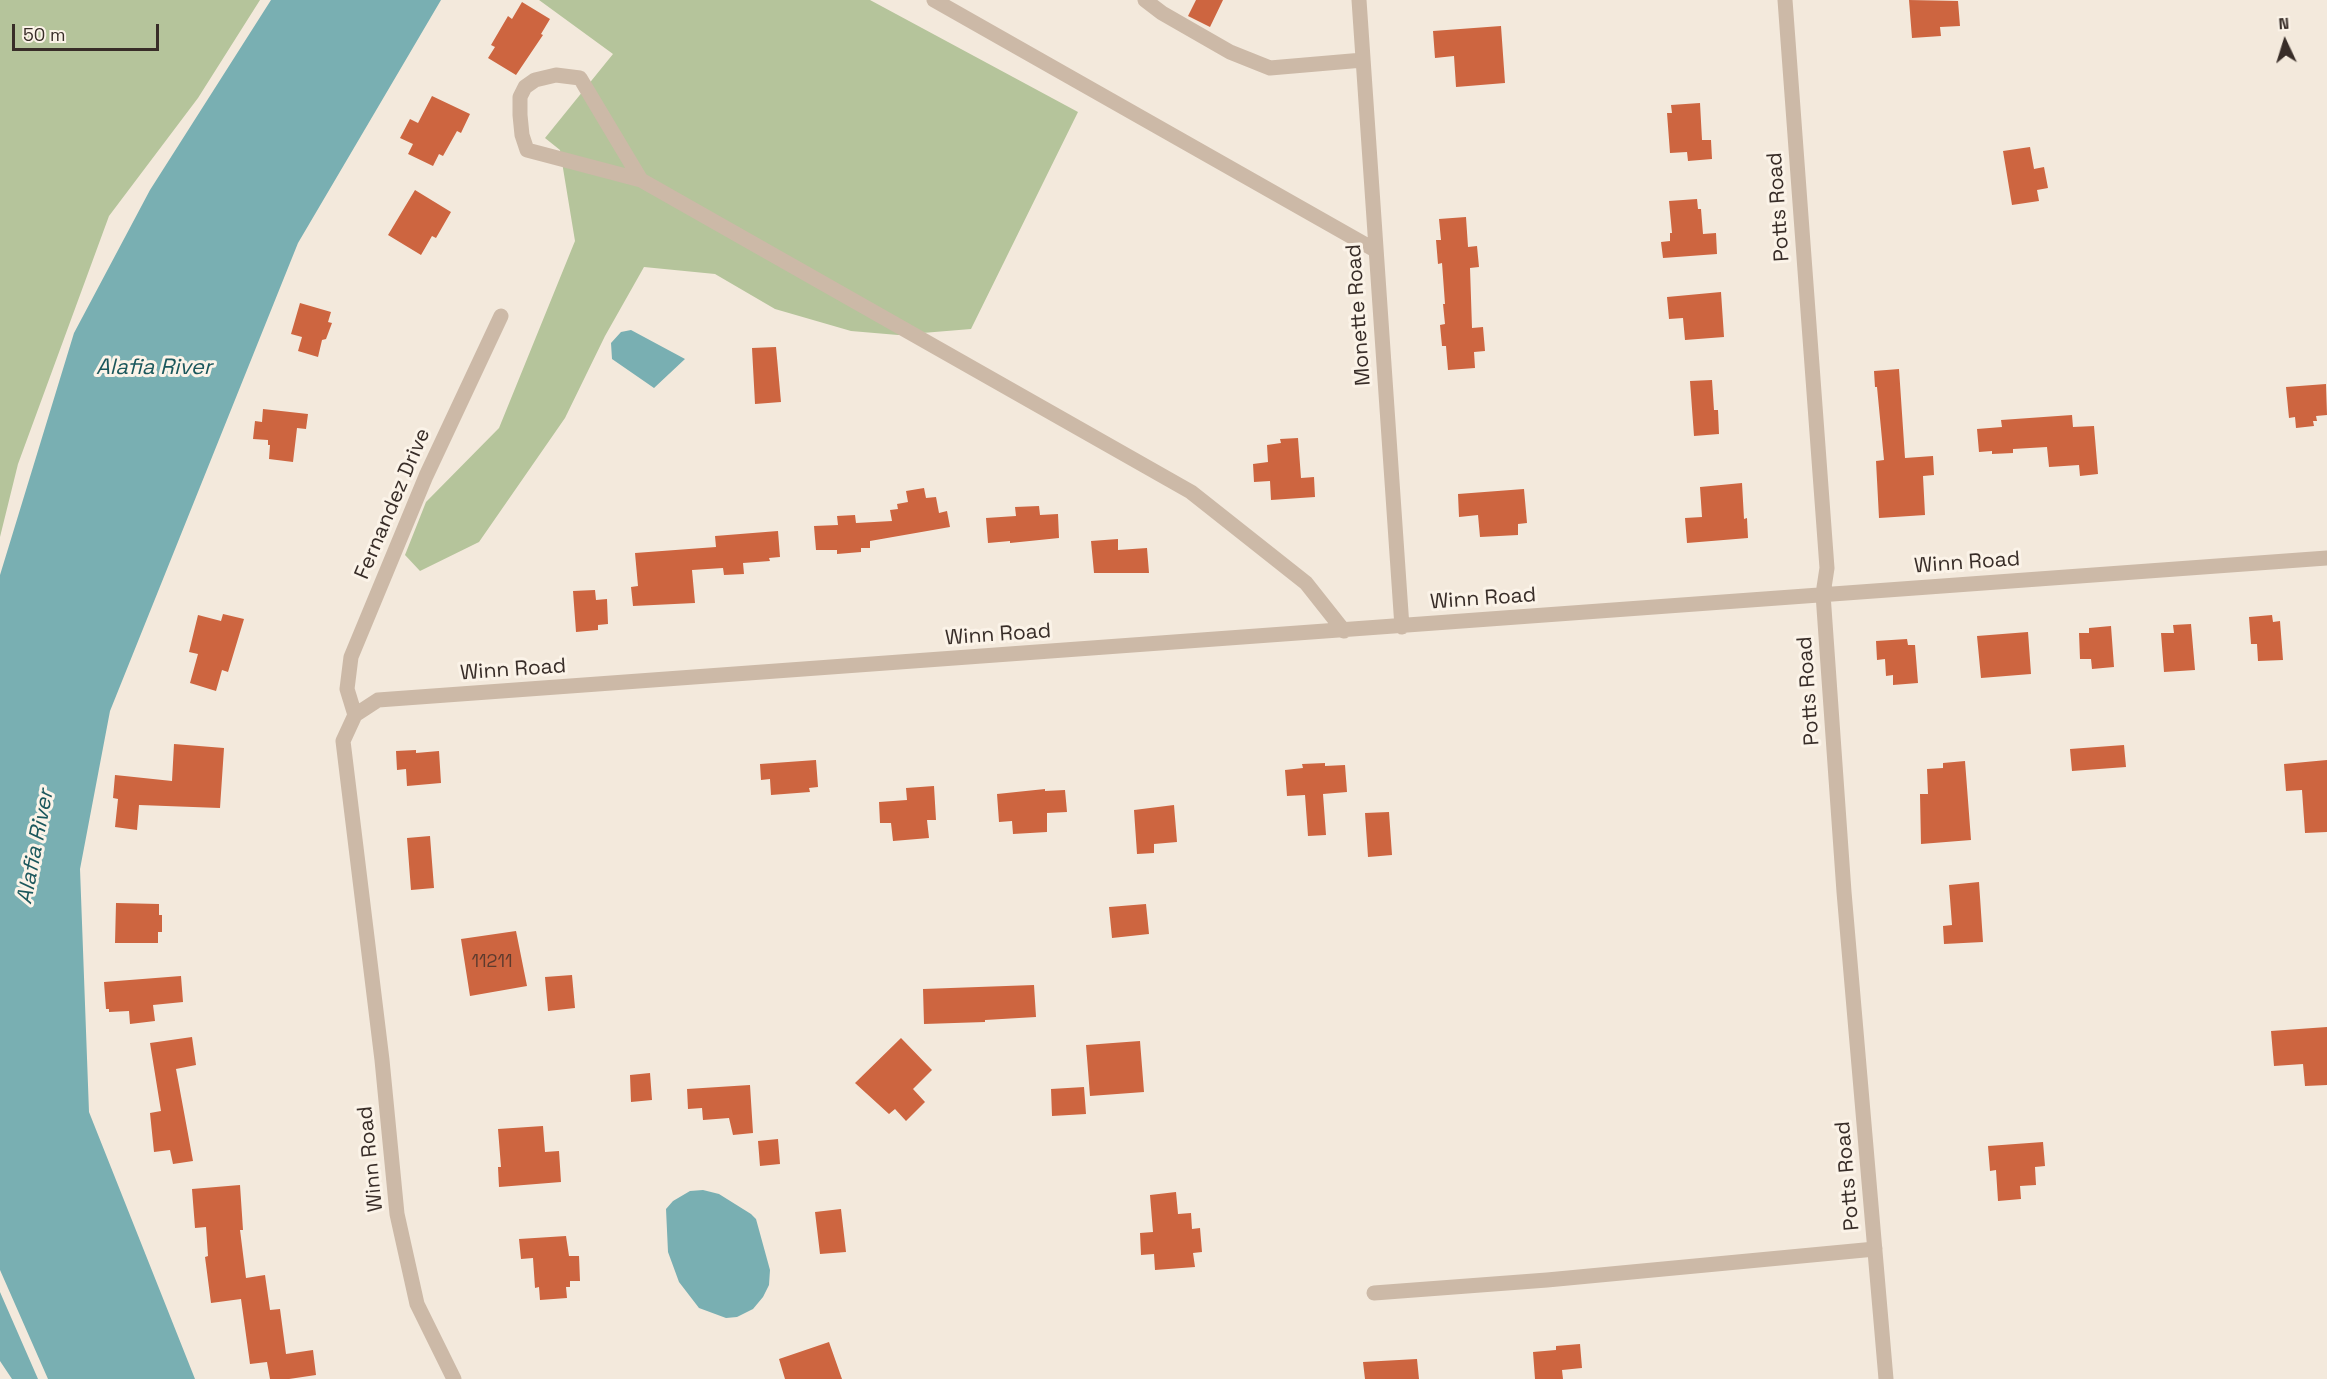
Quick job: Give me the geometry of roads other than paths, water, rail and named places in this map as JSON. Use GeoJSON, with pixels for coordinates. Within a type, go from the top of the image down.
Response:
{"type":"FeatureCollection","features":[{"type":"Feature","properties":{"kind":"street"},"geometry":{"type":"LineString","coordinates":[[934,0],[1375,250]]}},
{"type":"Feature","properties":{"kind":"street"},"geometry":{"type":"LineString","coordinates":[[1145,0],[1162,13],[1230,52],[1270,68],[1363,60]]}},
{"type":"Feature","properties":{"kind":"street","name":"Monette Road"},"geometry":{"type":"LineString","coordinates":[[1359,0],[1402,627]]}},
{"type":"Feature","properties":{"kind":"street","name":"Potts Road"},"geometry":{"type":"LineString","coordinates":[[1785,0],[1827,568],[1823,594],[1844,892],[1886,1379]]}},
{"type":"Feature","properties":{"kind":"street"},"geometry":{"type":"LineString","coordinates":[[641,180],[580,78],[556,75],[535,80],[525,87],[520,97],[520,115],[522,135],[528,150],[641,180],[1191,492],[1306,583],[1344,631]]}},
{"type":"Feature","properties":{"kind":"street","name":"Fernandez Drive"},"geometry":{"type":"LineString","coordinates":[[355,715],[347,689],[351,657],[426,476],[501,316]]}},
{"type":"Feature","properties":{"kind":"street","name":"Winn Road"},"geometry":{"type":"LineString","coordinates":[[454,1379],[417,1304],[397,1214],[382,1060],[343,741],[355,715],[378,700],[2327,558]]}},
{"type":"Feature","properties":{"kind":"street"},"geometry":{"type":"LineString","coordinates":[[1374,1293],[1559,1279],[1875,1249]]}},
{"type":"Feature","properties":{"kind":"water","name":"Alafia River"},"geometry":{"type":"Polygon","coordinates":[[[271,0],[441,0],[298,243],[110,711],[80,869],[89,1112],[195,1379],[48,1379],[0,1270],[0,575],[74,333],[150,190],[271,0]]]}},
{"type":"Feature","properties":{"kind":"water"},"geometry":{"type":"Polygon","coordinates":[[[631,330],[685,359],[654,388],[612,359],[611,343],[621,332],[631,330]]]}},
{"type":"Feature","properties":{"kind":"water"},"geometry":{"type":"Polygon","coordinates":[[[703,1190],[719,1194],[756,1219],[770,1270],[769,1285],[763,1297],[753,1309],[737,1317],[726,1318],[699,1308],[679,1282],[668,1252],[666,1209],[673,1201],[690,1191],[703,1190]]]}},
{"type":"Feature","properties":{"kind":"water"},"geometry":{"type":"Polygon","coordinates":[[[0,1292],[38,1379],[12,1379],[0,1361],[0,1292]]]}}]}
